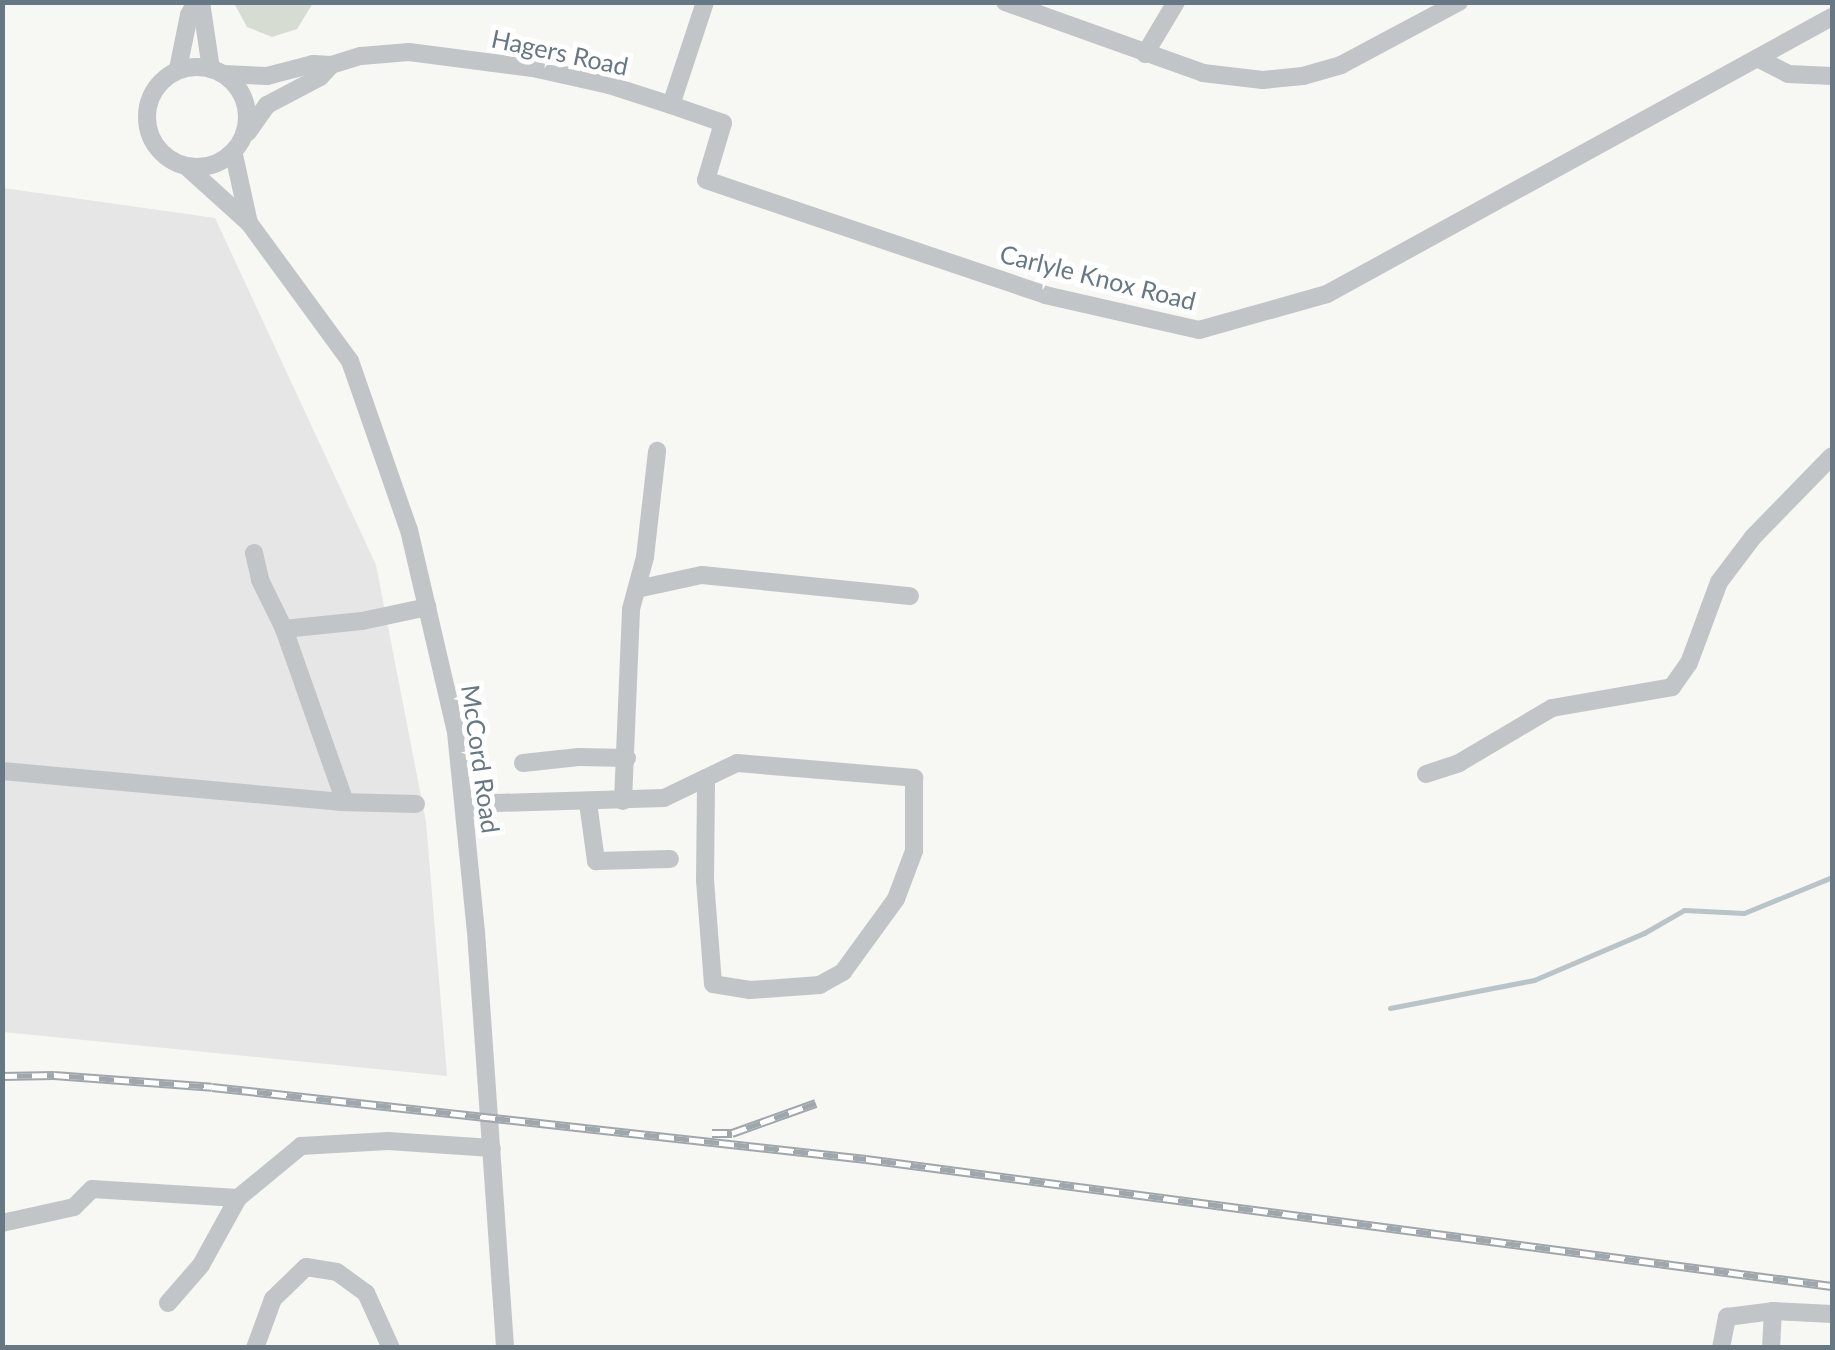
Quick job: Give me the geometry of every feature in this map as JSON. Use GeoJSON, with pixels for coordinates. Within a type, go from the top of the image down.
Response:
{"type":"FeatureCollection","features":[{"type":"Feature","properties":{"kind":"street","name":"McCord Road"},"geometry":{"type":"LineString","coordinates":[[199,2],[189,16],[178,70],[153,90],[148,127],[162,152],[187,167],[249,223],[350,361],[409,530],[428,607],[456,732],[505,1348]]}},
{"type":"Feature","properties":{"kind":"street","name":"McCord Road"},"geometry":{"type":"LineString","coordinates":[[199,2],[218,72],[239,89],[247,108],[244,136]]}},
{"type":"Feature","properties":{"kind":"street"},"geometry":{"type":"LineString","coordinates":[[671,104],[705,2]]}},
{"type":"Feature","properties":{"kind":"street"},"geometry":{"type":"LineString","coordinates":[[1005,2],[1145,54],[1223,77],[1283,79],[1342,65],[1436,8],[1459,2]]}},
{"type":"Feature","properties":{"kind":"street"},"geometry":{"type":"LineString","coordinates":[[1145,54],[1176,2]]}},
{"type":"Feature","properties":{"kind":"street","name":"Carlyle Knox Road"},"geometry":{"type":"LineString","coordinates":[[671,104],[722,123],[706,180],[1044,295],[1199,330],[1327,294],[1832,17]]}},
{"type":"Feature","properties":{"kind":"street","name":"Hagers Road"},"geometry":{"type":"LineString","coordinates":[[218,72],[267,76],[313,64],[331,65],[361,56],[409,52],[486,61],[609,84],[671,104]]}},
{"type":"Feature","properties":{"kind":"street"},"geometry":{"type":"LineString","coordinates":[[1757,58],[1788,74],[1832,76]]}},
{"type":"Feature","properties":{"kind":"street","name":"Hagers Road"},"geometry":{"type":"LineString","coordinates":[[244,136],[267,105],[320,77],[331,65]]}},
{"type":"Feature","properties":{"kind":"street"},"geometry":{"type":"LineString","coordinates":[[178,70],[218,72]]}},
{"type":"Feature","properties":{"kind":"street"},"geometry":{"type":"LineString","coordinates":[[187,167],[215,165],[234,155],[244,136]]}},
{"type":"Feature","properties":{"kind":"street","name":"McCord Road"},"geometry":{"type":"LineString","coordinates":[[234,155],[249,223]]}},
{"type":"Feature","properties":{"kind":"street"},"geometry":{"type":"LineString","coordinates":[[622,801],[630,609],[637,589],[656,451]]}},
{"type":"Feature","properties":{"kind":"street"},"geometry":{"type":"LineString","coordinates":[[1426,774],[1459,763],[1552,708],[1672,686],[1690,664],[1719,582],[1753,537],[1832,456]]}},
{"type":"Feature","properties":{"kind":"street"},"geometry":{"type":"LineString","coordinates":[[254,553],[345,802]]}},
{"type":"Feature","properties":{"kind":"street"},"geometry":{"type":"LineString","coordinates":[[637,589],[702,575],[910,596]]}},
{"type":"Feature","properties":{"kind":"street"},"geometry":{"type":"LineString","coordinates":[[284,628],[362,621],[428,607]]}},
{"type":"Feature","properties":{"kind":"street"},"geometry":{"type":"LineString","coordinates":[[524,763],[579,757],[626,758]]}},
{"type":"Feature","properties":{"kind":"street"},"geometry":{"type":"LineString","coordinates":[[464,809],[496,803],[664,798],[737,762],[914,778],[914,851],[896,899],[843,972],[820,985],[750,990],[712,984],[705,881],[706,778]]}},
{"type":"Feature","properties":{"kind":"street"},"geometry":{"type":"LineString","coordinates":[[2,771],[345,802],[416,804]]}},
{"type":"Feature","properties":{"kind":"street"},"geometry":{"type":"LineString","coordinates":[[588,803],[596,861],[670,859]]}},
{"type":"Feature","properties":{"kind":"street"},"geometry":{"type":"LineString","coordinates":[[168,1304],[201,1265],[238,1198],[301,1146],[388,1141],[492,1148]]}},
{"type":"Feature","properties":{"kind":"street"},"geometry":{"type":"LineString","coordinates":[[2,1223],[74,1207],[92,1189],[238,1198]]}},
{"type":"Feature","properties":{"kind":"street"},"geometry":{"type":"LineString","coordinates":[[256,1348],[272,1299],[306,1267],[337,1272],[366,1293],[391,1348]]}},
{"type":"Feature","properties":{"kind":"street"},"geometry":{"type":"LineString","coordinates":[[1771,1348],[1773,1311]]}},
{"type":"Feature","properties":{"kind":"street"},"geometry":{"type":"LineString","coordinates":[[1721,1348],[1726,1317],[1773,1311],[1832,1314]]}},
{"type":"Feature","properties":{"kind":"shaded area"},"geometry":{"type":"Polygon","coordinates":[[[234,2],[313,3],[297,29],[272,37],[247,27],[234,2]]]}},
{"type":"Feature","properties":{"kind":"shaded area"},"geometry":{"type":"Polygon","coordinates":[[[3,188],[215,218],[376,565],[426,822],[447,1076],[3,1032],[3,188]]]}},
{"type":"Feature","properties":{"kind":"waterway"},"geometry":{"type":"LineString","coordinates":[[1390,1008],[1534,980],[1644,933],[1684,910],[1744,913],[1832,877]]}},
{"type":"Feature","properties":{"kind":"railway"},"geometry":{"type":"LineString","coordinates":[[2,1076],[54,1075],[212,1087],[866,1159],[1832,1286]]}},
{"type":"Feature","properties":{"kind":"railway"},"geometry":{"type":"LineString","coordinates":[[712,1133],[732,1133],[816,1103]]}}]}
